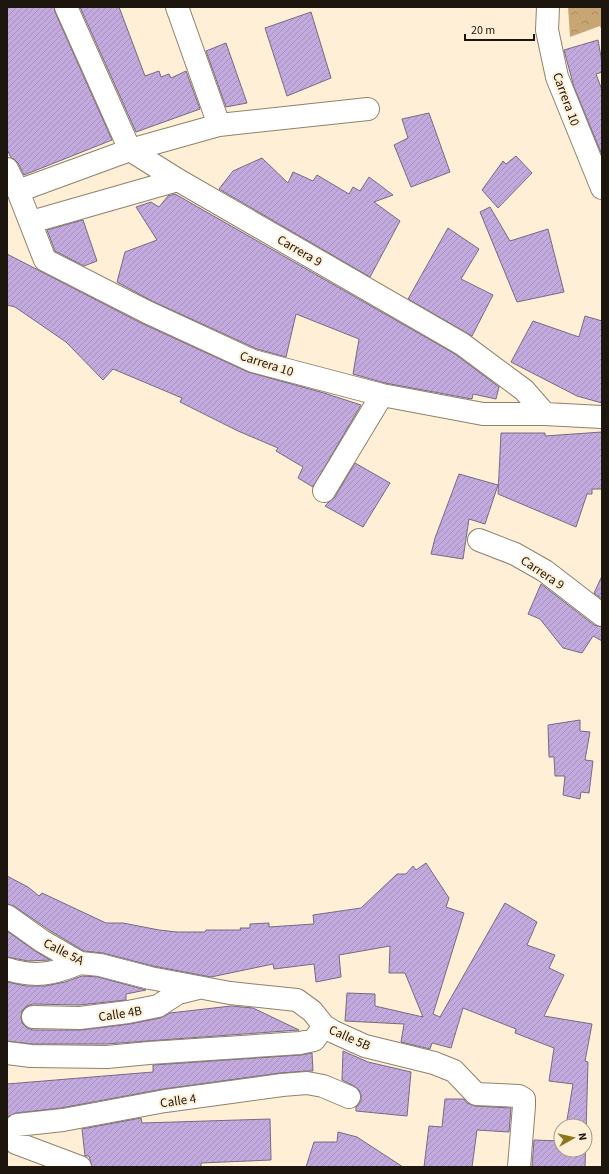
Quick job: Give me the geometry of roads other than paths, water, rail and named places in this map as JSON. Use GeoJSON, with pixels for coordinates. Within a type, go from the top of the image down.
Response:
{"type":"FeatureCollection","features":[{"type":"Feature","properties":{"kind":"street"},"geometry":{"type":"LineString","coordinates":[[66,7],[130,150]]}},
{"type":"Feature","properties":{"kind":"street"},"geometry":{"type":"LineString","coordinates":[[177,7],[219,125]]}},
{"type":"Feature","properties":{"kind":"street","name":"Carrera 10"},"geometry":{"type":"LineString","coordinates":[[548,7],[547,30],[557,77],[602,188]]}},
{"type":"Feature","properties":{"kind":"street"},"geometry":{"type":"LineString","coordinates":[[18,191],[130,150],[219,125],[368,109]]}},
{"type":"Feature","properties":{"kind":"street","name":"Carrera 9"},"geometry":{"type":"LineString","coordinates":[[130,150],[178,180],[462,344],[524,390],[545,414]]}},
{"type":"Feature","properties":{"kind":"street","name":"Carrera 10"},"geometry":{"type":"LineString","coordinates":[[7,169],[31,222],[45,260],[147,312],[253,361],[382,395],[483,414],[545,414]]}},
{"type":"Feature","properties":{"kind":"street"},"geometry":{"type":"LineString","coordinates":[[31,222],[178,180]]}},
{"type":"Feature","properties":{"kind":"street"},"geometry":{"type":"LineString","coordinates":[[324,491],[382,395]]}},
{"type":"Feature","properties":{"kind":"street"},"geometry":{"type":"LineString","coordinates":[[545,414],[602,417]]}},
{"type":"Feature","properties":{"kind":"street","name":"Carrera 9"},"geometry":{"type":"LineString","coordinates":[[479,540],[515,554],[545,571],[602,615]]}},
{"type":"Feature","properties":{"kind":"street","name":"Calle 5A"},"geometry":{"type":"LineString","coordinates":[[7,916],[42,941],[80,963],[100,965],[150,978]]}},
{"type":"Feature","properties":{"kind":"street"},"geometry":{"type":"LineString","coordinates":[[7,969],[19,973],[41,975],[60,971],[80,963]]}},
{"type":"Feature","properties":{"kind":"street","name":"Calle 5B"},"geometry":{"type":"LineString","coordinates":[[150,978],[230,993],[297,1000],[312,1011],[324,1026],[365,1046],[434,1063],[454,1071],[476,1094],[519,1096],[524,1099],[519,1167]]}},
{"type":"Feature","properties":{"kind":"street","name":"Calle 4B"},"geometry":{"type":"LineString","coordinates":[[33,1017],[80,1018],[128,1012],[158,1006],[178,993],[201,988]]}},
{"type":"Feature","properties":{"kind":"street"},"geometry":{"type":"LineString","coordinates":[[7,1053],[31,1056],[107,1057],[300,1043],[314,1040],[324,1026]]}},
{"type":"Feature","properties":{"kind":"street","name":"Calle 4"},"geometry":{"type":"LineString","coordinates":[[80,1167],[16,1143],[9,1133],[17,1125],[63,1120],[165,1101],[282,1085],[307,1083],[323,1086],[349,1098]]}}]}
